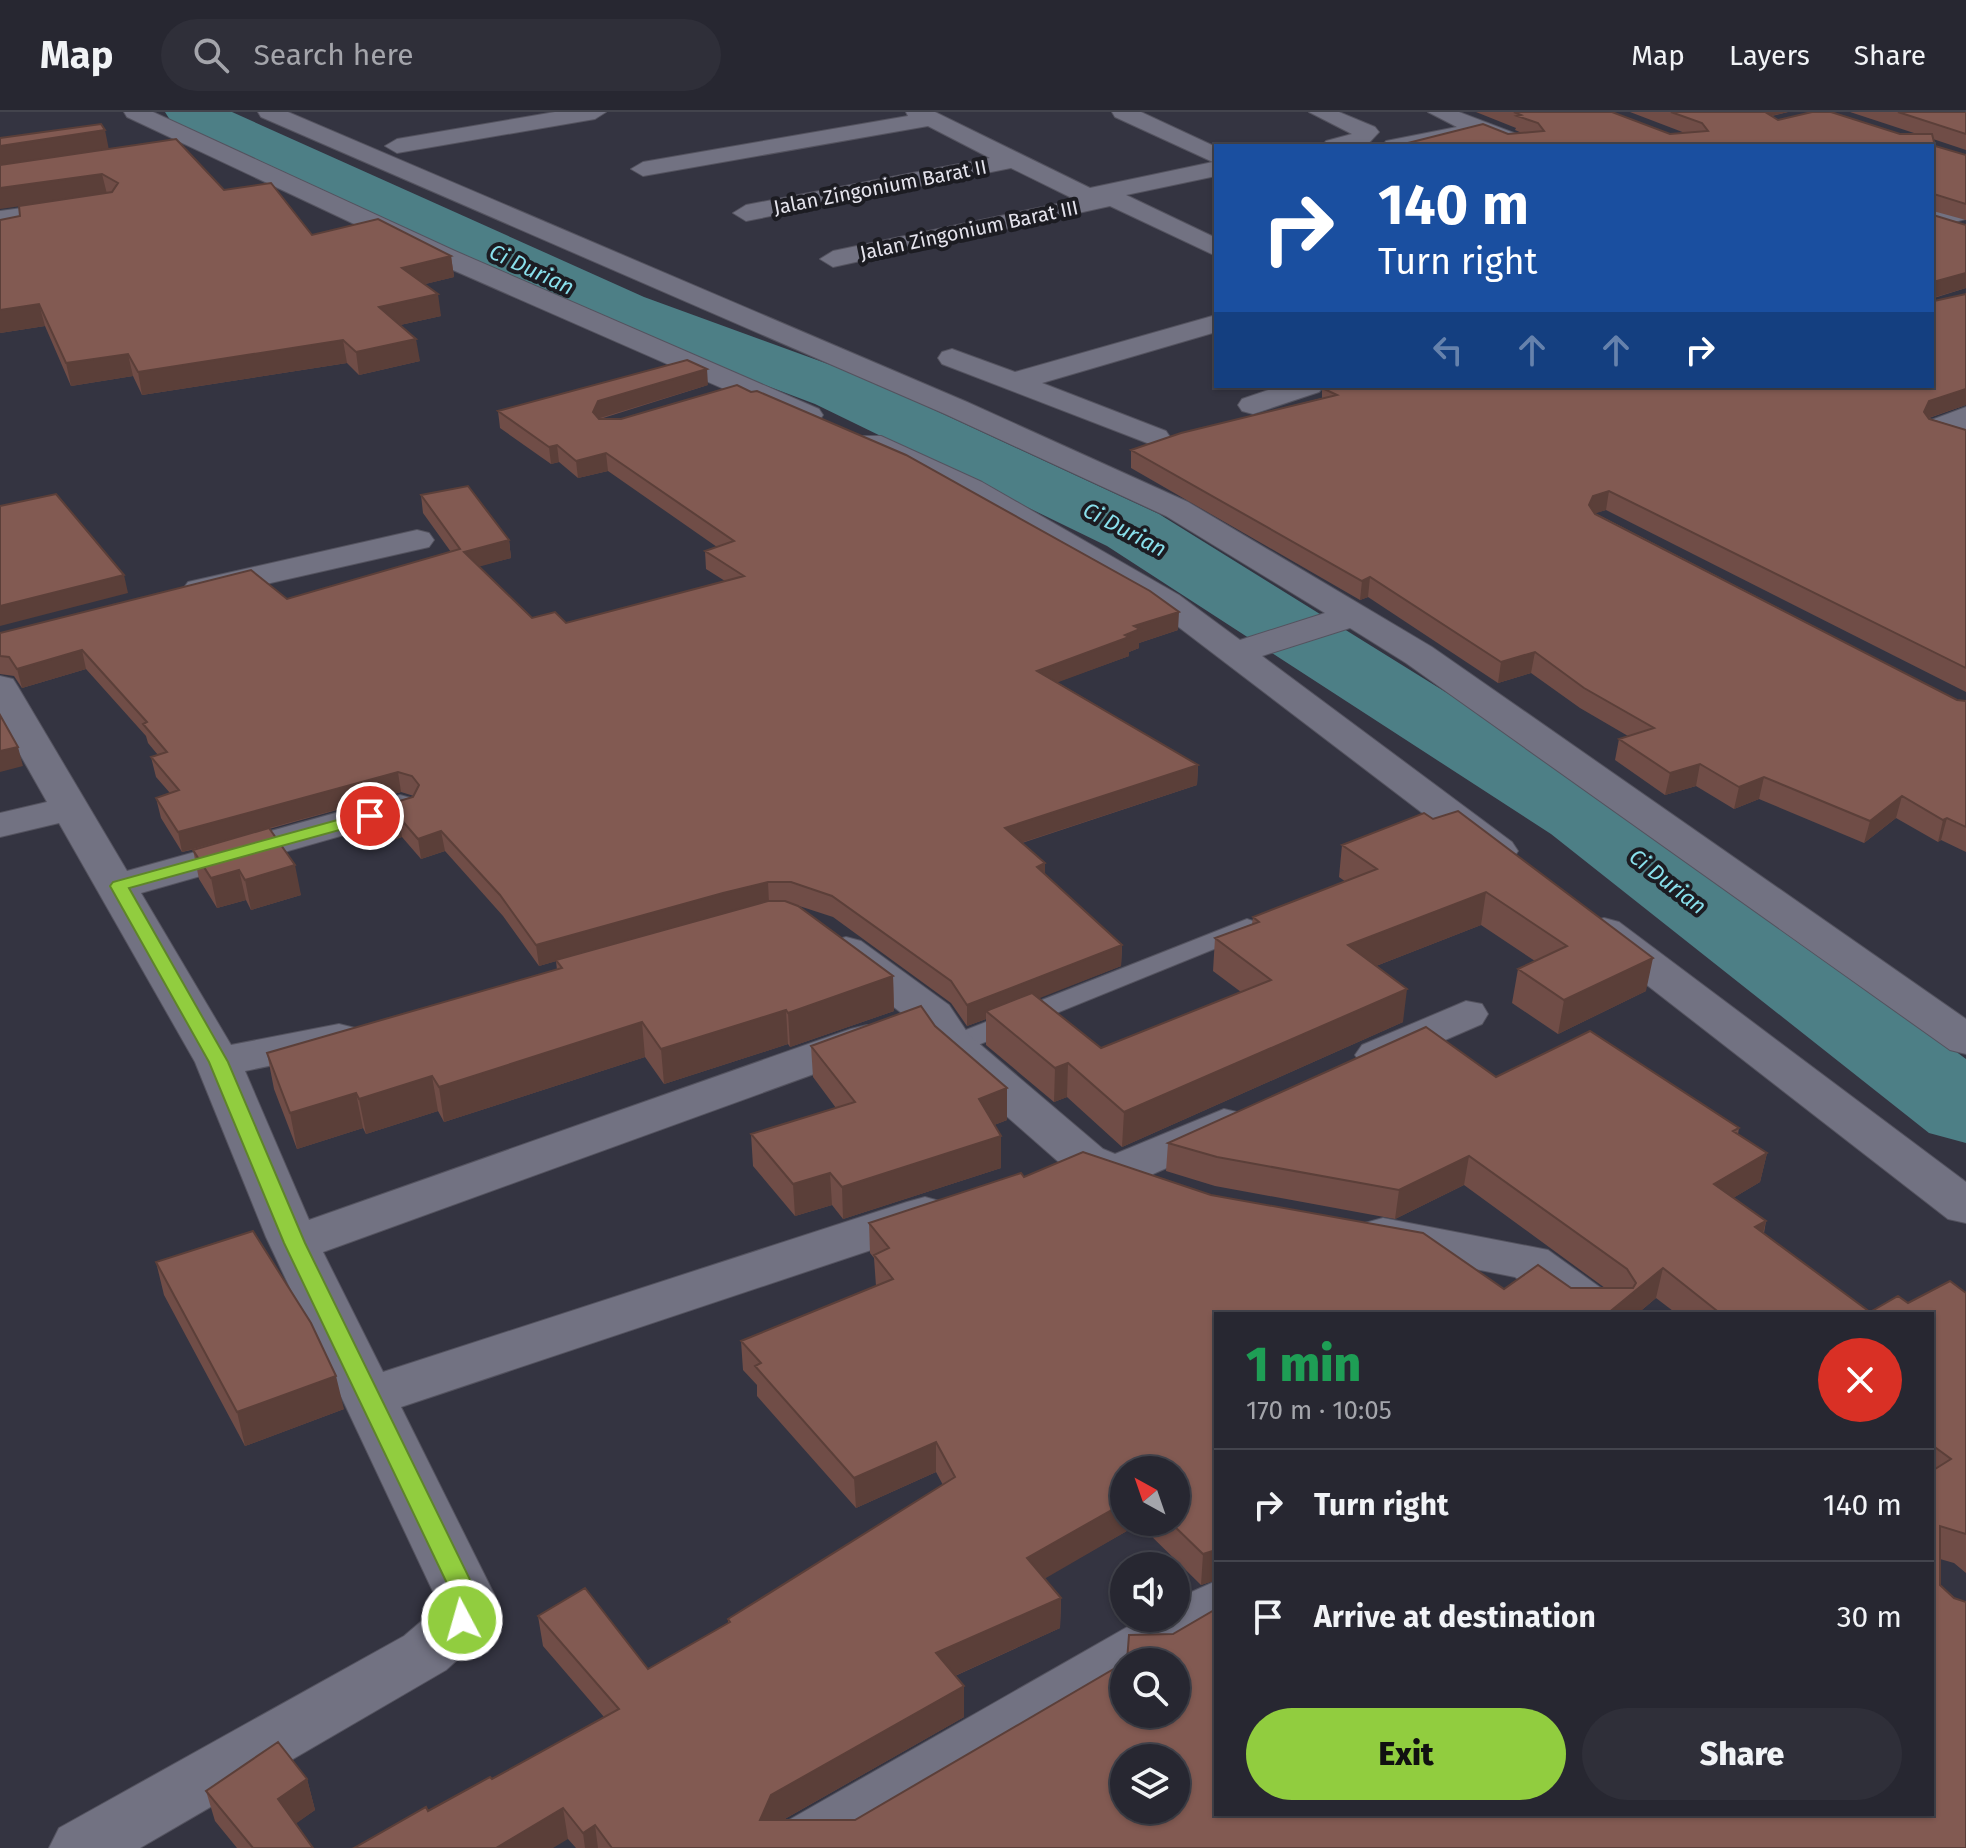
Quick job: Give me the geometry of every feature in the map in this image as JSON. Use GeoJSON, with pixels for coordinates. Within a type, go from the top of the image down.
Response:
{"type":"FeatureCollection","features":[{"type":"Feature","properties":{"kind":"street"},"geometry":{"type":"LineString","coordinates":[[135,112],[432,251],[971,489],[1248,649],[1524,871]]}},
{"type":"Feature","properties":{"kind":"street"},"geometry":{"type":"LineString","coordinates":[[269,112],[644,277],[956,408],[1163,503],[1342,619],[1419,655],[1966,1040]]}},
{"type":"Feature","properties":{"kind":"street"},"geometry":{"type":"LineString","coordinates":[[320,112],[389,137],[568,222]]}},
{"type":"Feature","properties":{"kind":"street"},"geometry":{"type":"LineString","coordinates":[[389,137],[483,112]]}},
{"type":"Feature","properties":{"kind":"street"},"geometry":{"type":"LineString","coordinates":[[389,137],[595,112]]}},
{"type":"Feature","properties":{"kind":"street"},"geometry":{"type":"LineString","coordinates":[[1123,112],[1214,155]]}},
{"type":"Feature","properties":{"kind":"street"},"geometry":{"type":"LineString","coordinates":[[1320,112],[1367,132],[1358,141],[1344,144]]}},
{"type":"Feature","properties":{"kind":"street"},"geometry":{"type":"LineString","coordinates":[[1439,112],[1522,144]]}},
{"type":"Feature","properties":{"kind":"street"},"geometry":{"type":"LineString","coordinates":[[643,169],[924,115],[1084,195],[1116,199],[1209,239]]}},
{"type":"Feature","properties":{"kind":"street"},"geometry":{"type":"LineString","coordinates":[[1404,144],[1483,129]]}},
{"type":"Feature","properties":{"kind":"street"},"geometry":{"type":"LineString","coordinates":[[163,152],[205,145]]}},
{"type":"Feature","properties":{"kind":"street","name":"Jalan Zingonium Barat II"},"geometry":{"type":"LineString","coordinates":[[746,213],[1015,160]]}},
{"type":"Feature","properties":{"kind":"street","name":"Jalan Zingonium Barat III"},"geometry":{"type":"LineString","coordinates":[[833,259],[1099,203],[1103,192],[1214,169]]}},
{"type":"Feature","properties":{"kind":"street"},"geometry":{"type":"LineString","coordinates":[[9,225],[107,204]]}},
{"type":"Feature","properties":{"kind":"street"},"geometry":{"type":"LineString","coordinates":[[1934,219],[1966,211]]}},
{"type":"Feature","properties":{"kind":"street"},"geometry":{"type":"LineString","coordinates":[[1934,221],[1966,232]]}},
{"type":"Feature","properties":{"kind":"street"},"geometry":{"type":"LineString","coordinates":[[1014,382],[1214,324]]}},
{"type":"Feature","properties":{"kind":"street"},"geometry":{"type":"LineString","coordinates":[[952,358],[1155,437]]}},
{"type":"Feature","properties":{"kind":"street"},"geometry":{"type":"LineString","coordinates":[[700,401],[743,387]]}},
{"type":"Feature","properties":{"kind":"street"},"geometry":{"type":"LineString","coordinates":[[1253,405],[1303,388]]}},
{"type":"Feature","properties":{"kind":"street"},"geometry":{"type":"LineString","coordinates":[[1966,416],[1937,428],[1966,439]]}},
{"type":"Feature","properties":{"kind":"street"},"geometry":{"type":"LineString","coordinates":[[165,598],[417,540]]}},
{"type":"Feature","properties":{"kind":"street"},"geometry":{"type":"LineString","coordinates":[[1248,649],[1342,619]]}},
{"type":"Feature","properties":{"kind":"street"},"geometry":{"type":"LineString","coordinates":[[7,714],[72,808],[218,1062],[294,1243],[466,1598],[462,1620],[451,1634],[425,1653],[82,1848]]}},
{"type":"Feature","properties":{"kind":"street"},"geometry":{"type":"LineString","coordinates":[[119,886],[400,807]]}},
{"type":"Feature","properties":{"kind":"street"},"geometry":{"type":"LineString","coordinates":[[0,825],[72,808]]}},
{"type":"Feature","properties":{"kind":"street"},"geometry":{"type":"LineString","coordinates":[[1574,909],[1966,1207]]}},
{"type":"Feature","properties":{"kind":"street"},"geometry":{"type":"LineString","coordinates":[[816,928],[943,1030],[1080,1170],[1168,1194]]}},
{"type":"Feature","properties":{"kind":"street"},"geometry":{"type":"LineString","coordinates":[[1336,1073],[1466,1014]]}},
{"type":"Feature","properties":{"kind":"street"},"geometry":{"type":"LineString","coordinates":[[218,1062],[382,1027]]}},
{"type":"Feature","properties":{"kind":"street"},"geometry":{"type":"LineString","coordinates":[[308,1239],[943,1030]]}},
{"type":"Feature","properties":{"kind":"street"},"geometry":{"type":"LineString","coordinates":[[1080,1170],[1266,1105]]}},
{"type":"Feature","properties":{"kind":"street"},"geometry":{"type":"LineString","coordinates":[[391,1390],[967,1200]]}},
{"type":"Feature","properties":{"kind":"street"},"geometry":{"type":"LineString","coordinates":[[1348,1229],[1530,1262],[1598,1312]]}},
{"type":"Feature","properties":{"kind":"street"},"geometry":{"type":"LineString","coordinates":[[798,1848],[1214,1606]]}},
{"type":"Feature","properties":{"kind":"lane"},"geometry":{"type":"LineString","coordinates":[[0,234],[9,225]]}},
{"type":"Feature","properties":{"kind":"lane"},"geometry":{"type":"LineString","coordinates":[[943,1030],[1276,916]]}},
{"type":"Feature","properties":{"kind":"building"},"geometry":{"type":"Polygon","coordinates":[[[1514,112],[1612,112],[1670,134],[1708,131],[1702,123],[1671,112],[1765,112],[1778,120],[1812,112],[1831,112],[1900,134],[1932,134],[1935,146],[1966,155],[1966,204],[1934,194],[1934,144],[1404,144],[1483,124],[1508,134],[1544,131],[1538,123],[1517,116],[1521,115],[1514,112]]]}},
{"type":"Feature","properties":{"kind":"building"},"geometry":{"type":"Polygon","coordinates":[[[1898,112],[1966,112],[1966,134],[1898,112]]]}},
{"type":"Feature","properties":{"kind":"building"},"geometry":{"type":"Polygon","coordinates":[[[101,124],[105,130],[0,146],[0,138],[101,124]]]}},
{"type":"Feature","properties":{"kind":"building"},"geometry":{"type":"Polygon","coordinates":[[[176,139],[224,190],[271,183],[312,235],[378,219],[451,256],[402,268],[438,294],[379,307],[416,339],[356,352],[343,340],[138,372],[128,354],[66,363],[39,304],[0,310],[0,220],[20,216],[19,206],[112,192],[118,183],[102,174],[0,188],[0,165],[176,139]]]}},
{"type":"Feature","properties":{"kind":"building"},"geometry":{"type":"Polygon","coordinates":[[[1934,215],[1966,225],[1966,273],[1934,282],[1934,215]]]}},
{"type":"Feature","properties":{"kind":"building"},"geometry":{"type":"Polygon","coordinates":[[[1966,294],[1966,389],[1929,401],[1924,412],[1929,419],[1966,430],[1966,668],[1609,491],[1593,496],[1589,505],[1595,514],[1957,700],[1966,701],[1966,827],[1947,818],[1943,820],[1902,796],[1870,821],[1764,777],[1739,787],[1700,764],[1670,773],[1619,739],[1654,728],[1584,688],[1535,652],[1501,662],[1370,577],[1362,581],[1131,450],[1181,433],[1337,395],[1322,388],[1934,388],[1934,301],[1966,294]]]}},
{"type":"Feature","properties":{"kind":"building"},"geometry":{"type":"Polygon","coordinates":[[[687,360],[707,369],[598,401],[593,412],[599,419],[621,419],[737,385],[751,392],[757,391],[906,455],[1150,591],[1179,612],[1134,626],[1140,629],[1125,635],[1129,637],[1037,671],[1198,765],[1005,828],[1045,863],[1037,867],[1122,945],[967,1005],[951,981],[832,896],[791,882],[768,882],[536,945],[500,895],[441,831],[418,839],[399,817],[373,825],[362,812],[413,797],[419,785],[412,776],[398,772],[178,832],[156,798],[179,790],[151,757],[167,752],[143,724],[147,722],[82,650],[17,669],[9,657],[0,656],[0,633],[251,570],[287,599],[460,549],[421,495],[468,486],[509,540],[464,552],[532,618],[555,612],[566,623],[744,576],[705,551],[734,541],[606,453],[576,461],[557,445],[549,447],[498,411],[687,360]]]}},
{"type":"Feature","properties":{"kind":"building"},"geometry":{"type":"Polygon","coordinates":[[[56,494],[124,575],[0,606],[0,506],[56,494]]]}},
{"type":"Feature","properties":{"kind":"building"},"geometry":{"type":"Polygon","coordinates":[[[0,715],[18,747],[0,751],[0,715]]]}},
{"type":"Feature","properties":{"kind":"building"},"geometry":{"type":"Polygon","coordinates":[[[1458,811],[1653,958],[1564,1000],[1518,969],[1567,946],[1486,892],[1348,945],[1407,989],[1124,1112],[1068,1063],[1055,1068],[986,1011],[1032,993],[1101,1048],[1271,980],[1215,938],[1259,922],[1253,917],[1377,869],[1342,845],[1424,813],[1433,819],[1458,811]]]}},
{"type":"Feature","properties":{"kind":"building"},"geometry":{"type":"Polygon","coordinates":[[[269,828],[295,865],[245,880],[239,870],[211,878],[193,850],[269,828]]]}},
{"type":"Feature","properties":{"kind":"building"},"geometry":{"type":"Polygon","coordinates":[[[768,901],[785,901],[798,906],[893,976],[788,1013],[786,1010],[661,1049],[642,1022],[439,1087],[432,1076],[359,1099],[356,1093],[290,1113],[267,1053],[562,968],[556,960],[768,901]]]}},
{"type":"Feature","properties":{"kind":"building"},"geometry":{"type":"Polygon","coordinates":[[[921,1006],[935,1026],[1007,1088],[979,1099],[1001,1136],[842,1187],[830,1173],[793,1184],[751,1134],[855,1102],[811,1046],[921,1006]]]}},
{"type":"Feature","properties":{"kind":"building"},"geometry":{"type":"Polygon","coordinates":[[[1426,1027],[1496,1077],[1590,1031],[1739,1128],[1733,1131],[1767,1153],[1714,1184],[1766,1221],[1755,1227],[1870,1312],[1898,1296],[1908,1303],[1950,1281],[1966,1293],[1966,1534],[1940,1526],[1940,1585],[1954,1598],[1966,1602],[1966,1848],[612,1848],[595,1825],[583,1833],[563,1808],[496,1848],[354,1848],[426,1807],[428,1811],[490,1777],[492,1779],[619,1709],[538,1616],[585,1588],[648,1669],[730,1622],[728,1619],[955,1477],[936,1442],[854,1478],[755,1366],[761,1363],[741,1341],[893,1279],[874,1255],[889,1248],[869,1223],[1021,1173],[1024,1177],[1083,1152],[1211,1195],[1423,1233],[1504,1289],[1538,1265],[1571,1288],[1633,1288],[1636,1283],[1627,1269],[1469,1156],[1399,1190],[1217,1157],[1168,1143],[1426,1027]]]}},
{"type":"Feature","properties":{"kind":"building"},"geometry":{"type":"Polygon","coordinates":[[[253,1231],[311,1323],[336,1376],[237,1412],[156,1262],[253,1231]]]}},
{"type":"Feature","properties":{"kind":"building"},"geometry":{"type":"Polygon","coordinates":[[[278,1742],[307,1779],[278,1799],[313,1848],[253,1848],[206,1791],[278,1742]]]}},
{"type":"Feature","properties":{"kind":"waterway","name":"Ci Durian"},"geometry":{"type":"LineString","coordinates":[[190,112],[622,310],[838,390],[1133,530],[1582,815],[1966,1110]]}},
{"type":"Feature","properties":{"kind":"route"},"geometry":{"type":"LineString","coordinates":[[370,816],[119,886],[218,1062],[256,1145],[262,1169],[294,1243],[466,1598],[462,1620]]}}]}
